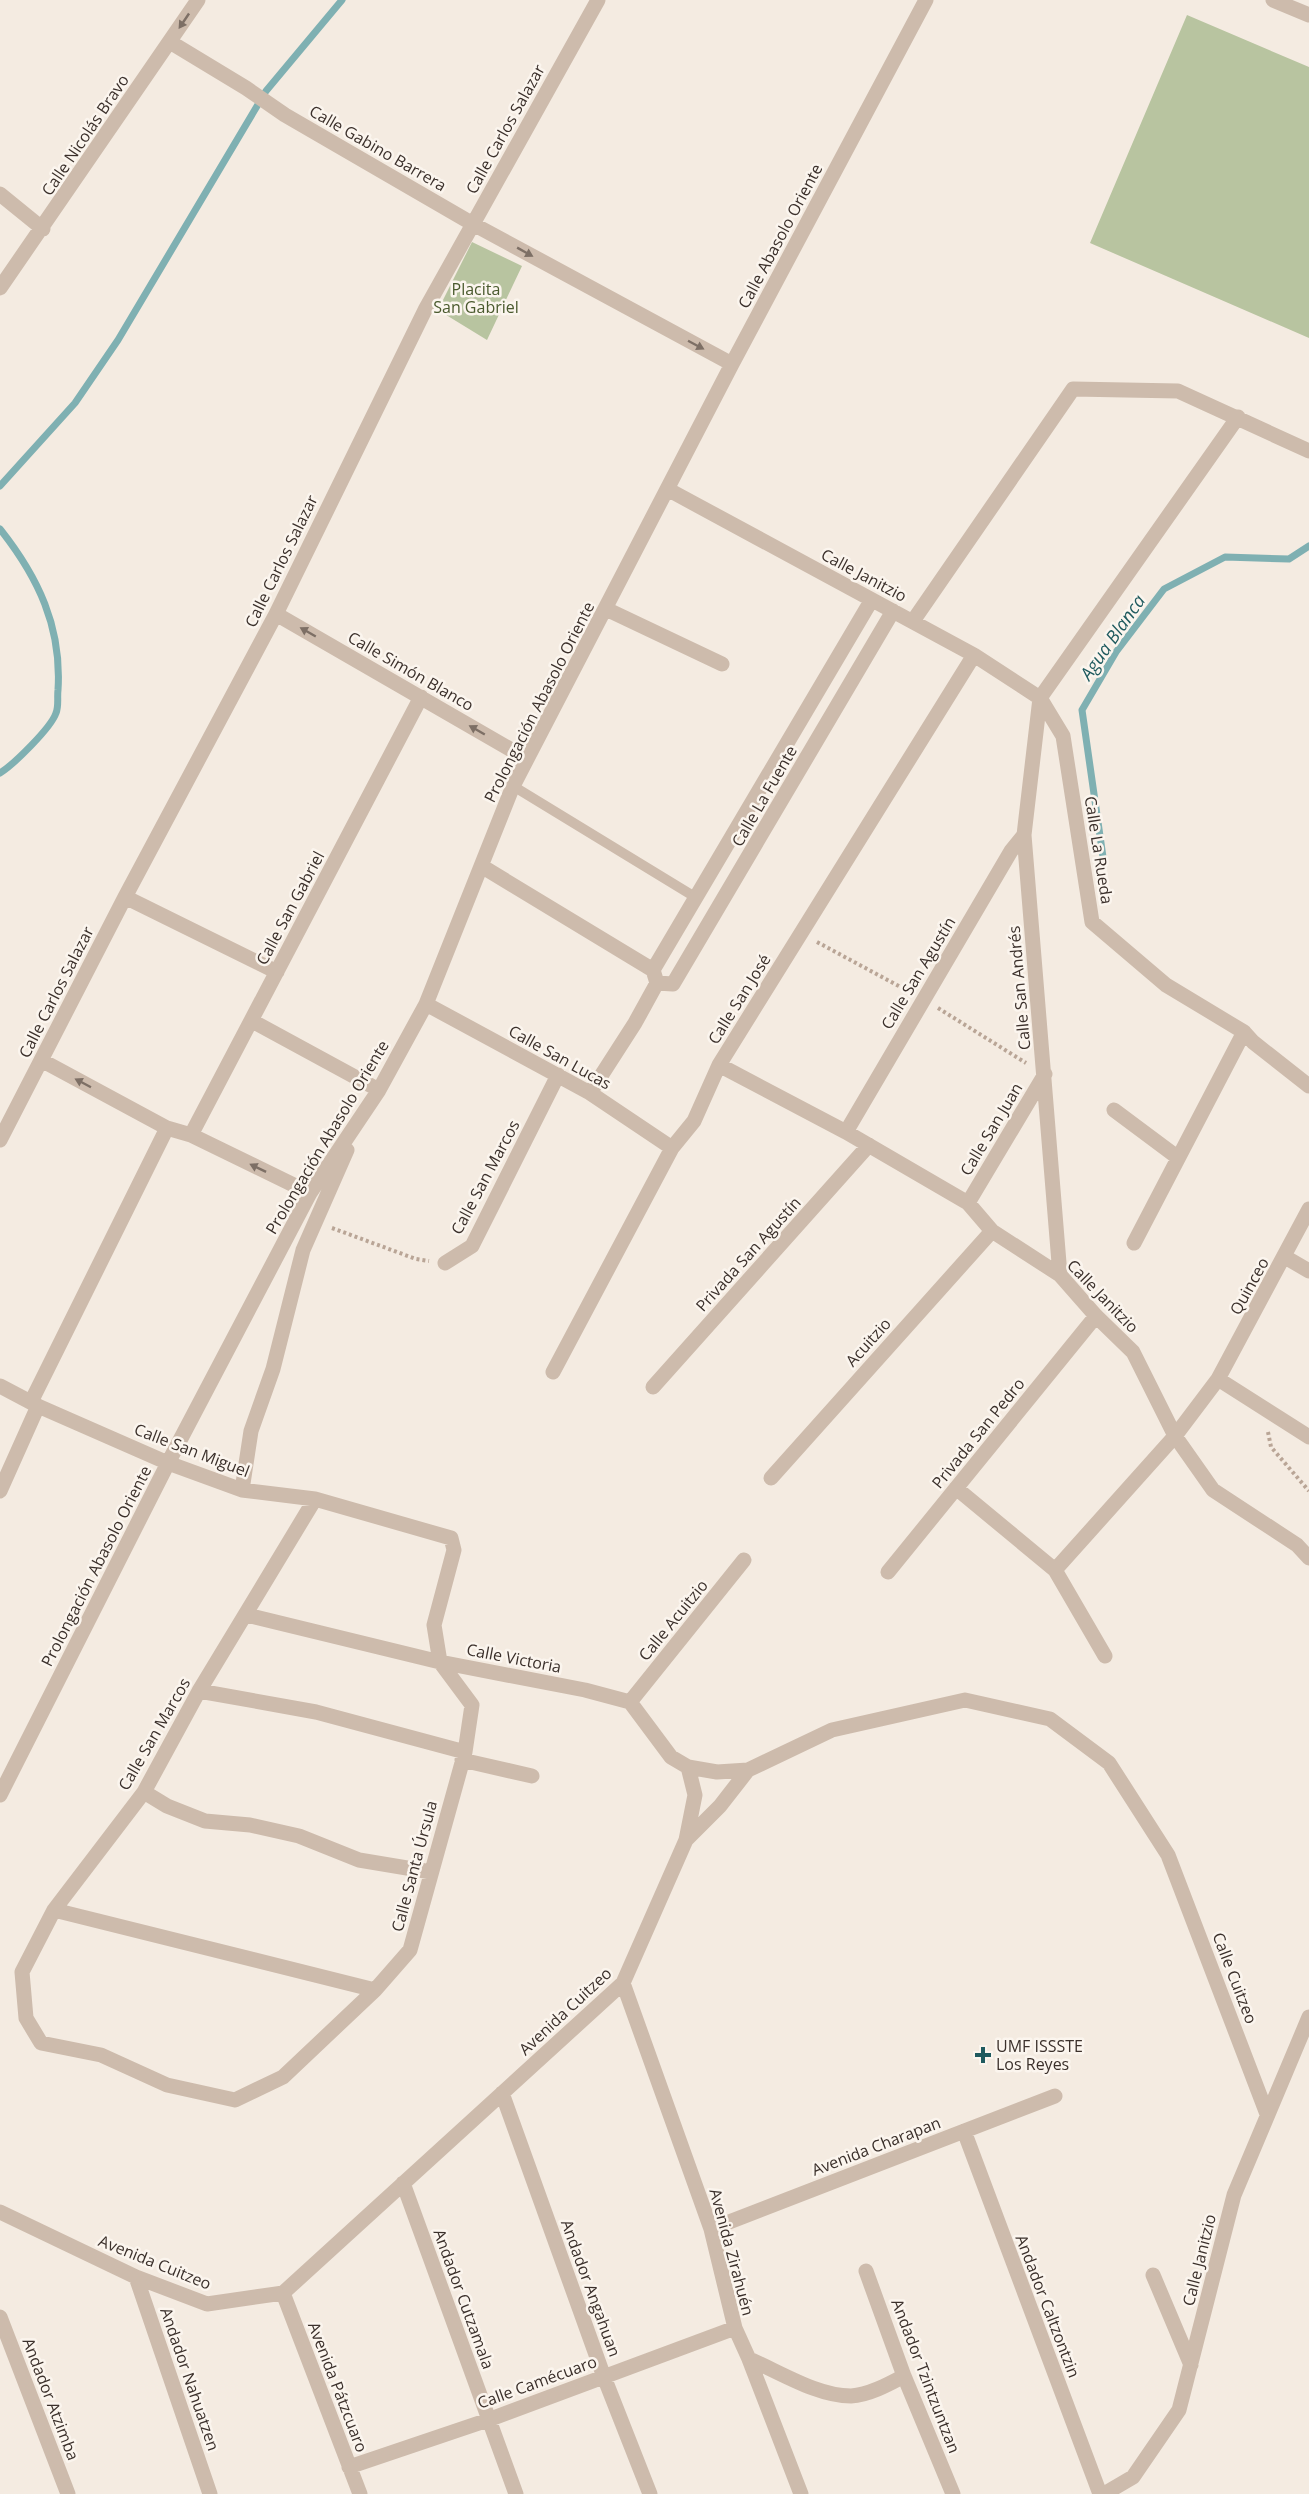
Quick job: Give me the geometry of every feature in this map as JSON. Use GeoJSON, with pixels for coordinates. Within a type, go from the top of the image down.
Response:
{"type":"FeatureCollection","features":[{"type":"Feature","properties":{"kind":"street","name":"Calle Nicolás Bravo"},"geometry":{"type":"LineString","coordinates":[[0,288],[198,0]]}},
{"type":"Feature","properties":{"kind":"street","name":"Calle Carlos Salazar"},"geometry":{"type":"LineString","coordinates":[[0,1140],[125,897],[276,614],[425,310],[598,0]]}},
{"type":"Feature","properties":{"kind":"street","name":"Calle Abasolo Oriente"},"geometry":{"type":"LineString","coordinates":[[669,490],[732,364],[926,0]]}},
{"type":"Feature","properties":{"kind":"street"},"geometry":{"type":"LineString","coordinates":[[1273,0],[1309,15]]}},
{"type":"Feature","properties":{"kind":"street","name":"Calle Gabino Barrera"},"geometry":{"type":"LineString","coordinates":[[170,42],[246,88],[285,115],[473,224],[732,364]]}},
{"type":"Feature","properties":{"kind":"street"},"geometry":{"type":"LineString","coordinates":[[0,194],[42,229]]}},
{"type":"Feature","properties":{"kind":"street"},"geometry":{"type":"LineString","coordinates":[[913,621],[1073,389],[1178,391],[1309,451]]}},
{"type":"Feature","properties":{"kind":"street"},"geometry":{"type":"LineString","coordinates":[[1040,698],[1238,417]]}},
{"type":"Feature","properties":{"kind":"street","name":"Calle Janitzio"},"geometry":{"type":"LineString","coordinates":[[669,490],[974,655],[1040,698]]}},
{"type":"Feature","properties":{"kind":"street","name":"Prolongación Abasolo Oriente"},"geometry":{"type":"LineString","coordinates":[[0,1795],[168,1463],[310,1193],[379,1090],[426,1004],[483,867],[513,786],[669,490]]}},
{"type":"Feature","properties":{"kind":"street","name":"Calle La Fuente"},"geometry":{"type":"LineString","coordinates":[[590,1093],[635,1023],[655,976],[695,897],[871,601]]}},
{"type":"Feature","properties":{"kind":"street"},"geometry":{"type":"LineString","coordinates":[[606,609],[722,664]]}},
{"type":"Feature","properties":{"kind":"street","name":"Calle La Fuente"},"geometry":{"type":"LineString","coordinates":[[655,976],[673,984],[893,611]]}},
{"type":"Feature","properties":{"kind":"street","name":"Calle Simón Blanco"},"geometry":{"type":"LineString","coordinates":[[276,614],[527,759]]}},
{"type":"Feature","properties":{"kind":"street","name":"Calle San José"},"geometry":{"type":"LineString","coordinates":[[553,1372],[672,1148],[694,1121],[719,1065],[974,655]]}},
{"type":"Feature","properties":{"kind":"street","name":"Calle San Gabriel"},"geometry":{"type":"LineString","coordinates":[[191,1135],[421,697]]}},
{"type":"Feature","properties":{"kind":"street","name":"Calle San Andrés"},"geometry":{"type":"LineString","coordinates":[[1040,698],[1024,834],[1060,1275]]}},
{"type":"Feature","properties":{"kind":"street","name":"Calle La Rueda"},"geometry":{"type":"LineString","coordinates":[[1040,698],[1063,736],[1092,922],[1166,985],[1244,1032],[1253,1042],[1309,1086]]}},
{"type":"Feature","properties":{"kind":"street"},"geometry":{"type":"LineString","coordinates":[[758,793],[779,806]]}},
{"type":"Feature","properties":{"kind":"street","name":"Calle San Agustín"},"geometry":{"type":"LineString","coordinates":[[846,1132],[1011,851],[1024,834]]}},
{"type":"Feature","properties":{"kind":"street"},"geometry":{"type":"LineString","coordinates":[[483,867],[655,976]]}},
{"type":"Feature","properties":{"kind":"street"},"geometry":{"type":"LineString","coordinates":[[125,897],[277,972]]}},
{"type":"Feature","properties":{"kind":"street","name":"Calle San Lucas"},"geometry":{"type":"LineString","coordinates":[[426,1004],[590,1093],[672,1148]]}},
{"type":"Feature","properties":{"kind":"street"},"geometry":{"type":"LineString","coordinates":[[252,1021],[379,1090]]}},
{"type":"Feature","properties":{"kind":"street"},"geometry":{"type":"LineString","coordinates":[[1134,1243],[1244,1032]]}},
{"type":"Feature","properties":{"kind":"street"},"geometry":{"type":"LineString","coordinates":[[41,1060],[167,1128],[191,1135],[310,1193]]}},
{"type":"Feature","properties":{"kind":"street","name":"Calle Janitzio"},"geometry":{"type":"LineString","coordinates":[[719,1065],[846,1132],[968,1203],[992,1231],[1060,1275],[1096,1316],[1133,1352],[1175,1436],[1213,1490],[1297,1545],[1309,1558]]}},
{"type":"Feature","properties":{"kind":"street","name":"Calle San Juan"},"geometry":{"type":"LineString","coordinates":[[968,1203],[1045,1074]]}},
{"type":"Feature","properties":{"kind":"street","name":"Calle San Marcos"},"geometry":{"type":"LineString","coordinates":[[445,1263],[472,1246],[558,1075]]}},
{"type":"Feature","properties":{"kind":"street"},"geometry":{"type":"LineString","coordinates":[[1114,1110],[1177,1157]]}},
{"type":"Feature","properties":{"kind":"street"},"geometry":{"type":"LineString","coordinates":[[242,1490],[251,1431],[273,1369],[303,1251],[361,1116]]}},
{"type":"Feature","properties":{"kind":"street"},"geometry":{"type":"LineString","coordinates":[[0,1491],[35,1404],[167,1128]]}},
{"type":"Feature","properties":{"kind":"street","name":"Privada San Agustín"},"geometry":{"type":"LineString","coordinates":[[653,1387],[869,1145]]}},
{"type":"Feature","properties":{"kind":"street","name":"Quinceo"},"geometry":{"type":"LineString","coordinates":[[1055,1570],[1175,1436],[1218,1379],[1309,1209]]}},
{"type":"Feature","properties":{"kind":"street","name":"Acuitzio"},"geometry":{"type":"LineString","coordinates":[[771,1478],[992,1231]]}},
{"type":"Feature","properties":{"kind":"street"},"geometry":{"type":"LineString","coordinates":[[1285,1257],[1309,1271]]}},
{"type":"Feature","properties":{"kind":"street","name":"Privada San Pedro"},"geometry":{"type":"LineString","coordinates":[[888,1572],[1096,1316]]}},
{"type":"Feature","properties":{"kind":"street"},"geometry":{"type":"LineString","coordinates":[[1218,1379],[1309,1437]]}},
{"type":"Feature","properties":{"kind":"street","name":"Calle San Miguel"},"geometry":{"type":"LineString","coordinates":[[0,1386],[168,1463],[242,1490],[315,1499],[451,1538],[454,1550],[434,1624],[440,1662]]}},
{"type":"Feature","properties":{"kind":"street"},"geometry":{"type":"LineString","coordinates":[[956,1488],[1055,1570],[1105,1656]]}},
{"type":"Feature","properties":{"kind":"street","name":"Calle San Marcos"},"geometry":{"type":"LineString","coordinates":[[235,2100],[167,2085],[101,2055],[41,2043],[26,2018],[22,1972],[54,1910],[144,1791],[199,1690],[247,1615],[315,1499]]}},
{"type":"Feature","properties":{"kind":"street","name":"Calle Acuitzio"},"geometry":{"type":"LineString","coordinates":[[630,1702],[744,1560]]}},
{"type":"Feature","properties":{"kind":"street","name":"Calle Victoria"},"geometry":{"type":"LineString","coordinates":[[247,1615],[440,1662],[585,1690],[630,1702]]}},
{"type":"Feature","properties":{"kind":"street","name":"Calle Santa Úrsula"},"geometry":{"type":"LineString","coordinates":[[235,2100],[283,2077],[375,1990],[410,1950],[463,1756],[472,1705],[440,1662]]}},
{"type":"Feature","properties":{"kind":"street"},"geometry":{"type":"LineString","coordinates":[[199,1690],[316,1712],[532,1776]]}},
{"type":"Feature","properties":{"kind":"street","name":"Avenida Cuitzeo"},"geometry":{"type":"LineString","coordinates":[[0,2212],[136,2277],[207,2304],[283,2293],[623,1983],[686,1840],[720,1806],[748,1770],[832,1730],[965,1700],[1050,1719],[1109,1763],[1168,1855]]}},
{"type":"Feature","properties":{"kind":"street"},"geometry":{"type":"LineString","coordinates":[[630,1702],[671,1757],[688,1767],[717,1772],[748,1770]]}},
{"type":"Feature","properties":{"kind":"street"},"geometry":{"type":"LineString","coordinates":[[686,1840],[695,1795],[688,1767]]}},
{"type":"Feature","properties":{"kind":"street"},"geometry":{"type":"LineString","coordinates":[[144,1791],[167,1806],[205,1821],[250,1825],[299,1836],[358,1860],[431,1872]]}},
{"type":"Feature","properties":{"kind":"street","name":"Calle Cuitzeo"},"geometry":{"type":"LineString","coordinates":[[1168,1855],[1268,2114]]}},
{"type":"Feature","properties":{"kind":"street"},"geometry":{"type":"LineString","coordinates":[[54,1910],[375,1990]]}},
{"type":"Feature","properties":{"kind":"street","name":"Avenida Zirahuén"},"geometry":{"type":"LineString","coordinates":[[623,1983],[711,2229],[735,2328],[750,2359],[801,2494]]}},
{"type":"Feature","properties":{"kind":"street","name":"Calle Janitzio"},"geometry":{"type":"LineString","coordinates":[[1104,2494],[1133,2477],[1179,2410],[1234,2195],[1309,2017]]}},
{"type":"Feature","properties":{"kind":"street","name":"Andador Angahuan"},"geometry":{"type":"LineString","coordinates":[[502,2093],[604,2377],[651,2494]]}},
{"type":"Feature","properties":{"kind":"street","name":"Avenida Charapan"},"geometry":{"type":"LineString","coordinates":[[711,2229],[1055,2096]]}},
{"type":"Feature","properties":{"kind":"street","name":"Andador Caltzontzin"},"geometry":{"type":"LineString","coordinates":[[963,2132],[1100,2494]]}},
{"type":"Feature","properties":{"kind":"street","name":"Andador Cutzamala"},"geometry":{"type":"LineString","coordinates":[[403,2183],[516,2494]]}},
{"type":"Feature","properties":{"kind":"street","name":"Andador Tzintzuntzan"},"geometry":{"type":"LineString","coordinates":[[866,2271],[904,2376],[953,2494]]}},
{"type":"Feature","properties":{"kind":"street"},"geometry":{"type":"LineString","coordinates":[[1153,2275],[1191,2365]]}},
{"type":"Feature","properties":{"kind":"street","name":"Andador Nahuatzen"},"geometry":{"type":"LineString","coordinates":[[136,2277],[210,2494]]}},
{"type":"Feature","properties":{"kind":"street","name":"Avenida Pátzcuaro"},"geometry":{"type":"LineString","coordinates":[[283,2293],[360,2494]]}},
{"type":"Feature","properties":{"kind":"street","name":"Andador Atzimba"},"geometry":{"type":"LineString","coordinates":[[0,2317],[68,2494]]}},
{"type":"Feature","properties":{"kind":"street","name":"Calle Camécuaro"},"geometry":{"type":"LineString","coordinates":[[350,2467],[488,2420],[735,2328]]}},
{"type":"Feature","properties":{"kind":"street"},"geometry":{"type":"LineString","coordinates":[[750,2359],[819,2389],[852,2396],[885,2386],[904,2376]]}},
{"type":"Feature","properties":{"kind":"lane"},"geometry":{"type":"LineString","coordinates":[[513,786],[695,897]]}},
{"type":"Feature","properties":{"kind":"path"},"geometry":{"type":"LineString","coordinates":[[317,1222],[416,1259],[445,1263]]}},
{"type":"Feature","properties":{"kind":"path"},"geometry":{"type":"LineString","coordinates":[[1264,1409],[1271,1448],[1309,1491]]}},
{"type":"Feature","properties":{"kind":"green space"},"geometry":{"type":"Polygon","coordinates":[[[1187,15],[1309,67],[1309,338],[1090,243],[1187,15]]]}},
{"type":"Feature","properties":{"kind":"green space","name":"Placita San Gabriel"},"geometry":{"type":"Polygon","coordinates":[[[472,242],[522,266],[487,340],[438,310],[472,242]]]}},
{"type":"Feature","properties":{"kind":"waterway"},"geometry":{"type":"LineString","coordinates":[[0,486],[75,403],[118,340],[266,91],[342,0]]}},
{"type":"Feature","properties":{"kind":"waterway"},"geometry":{"type":"LineString","coordinates":[[0,529],[26,566],[45,604],[56,645],[58,667],[57,707],[53,720],[31,746],[0,773]]}},
{"type":"Feature","properties":{"kind":"waterway","name":"Agua Blanca"},"geometry":{"type":"LineString","coordinates":[[1103,857],[1082,710],[1116,652],[1164,589],[1225,557],[1289,559],[1309,546]]}},
{"type":"Feature","properties":{"kind":"place","name":"UMF ISSSTE Los Reyes"},"geometry":{"type":"Point","coordinates":[983,2055]}}]}
